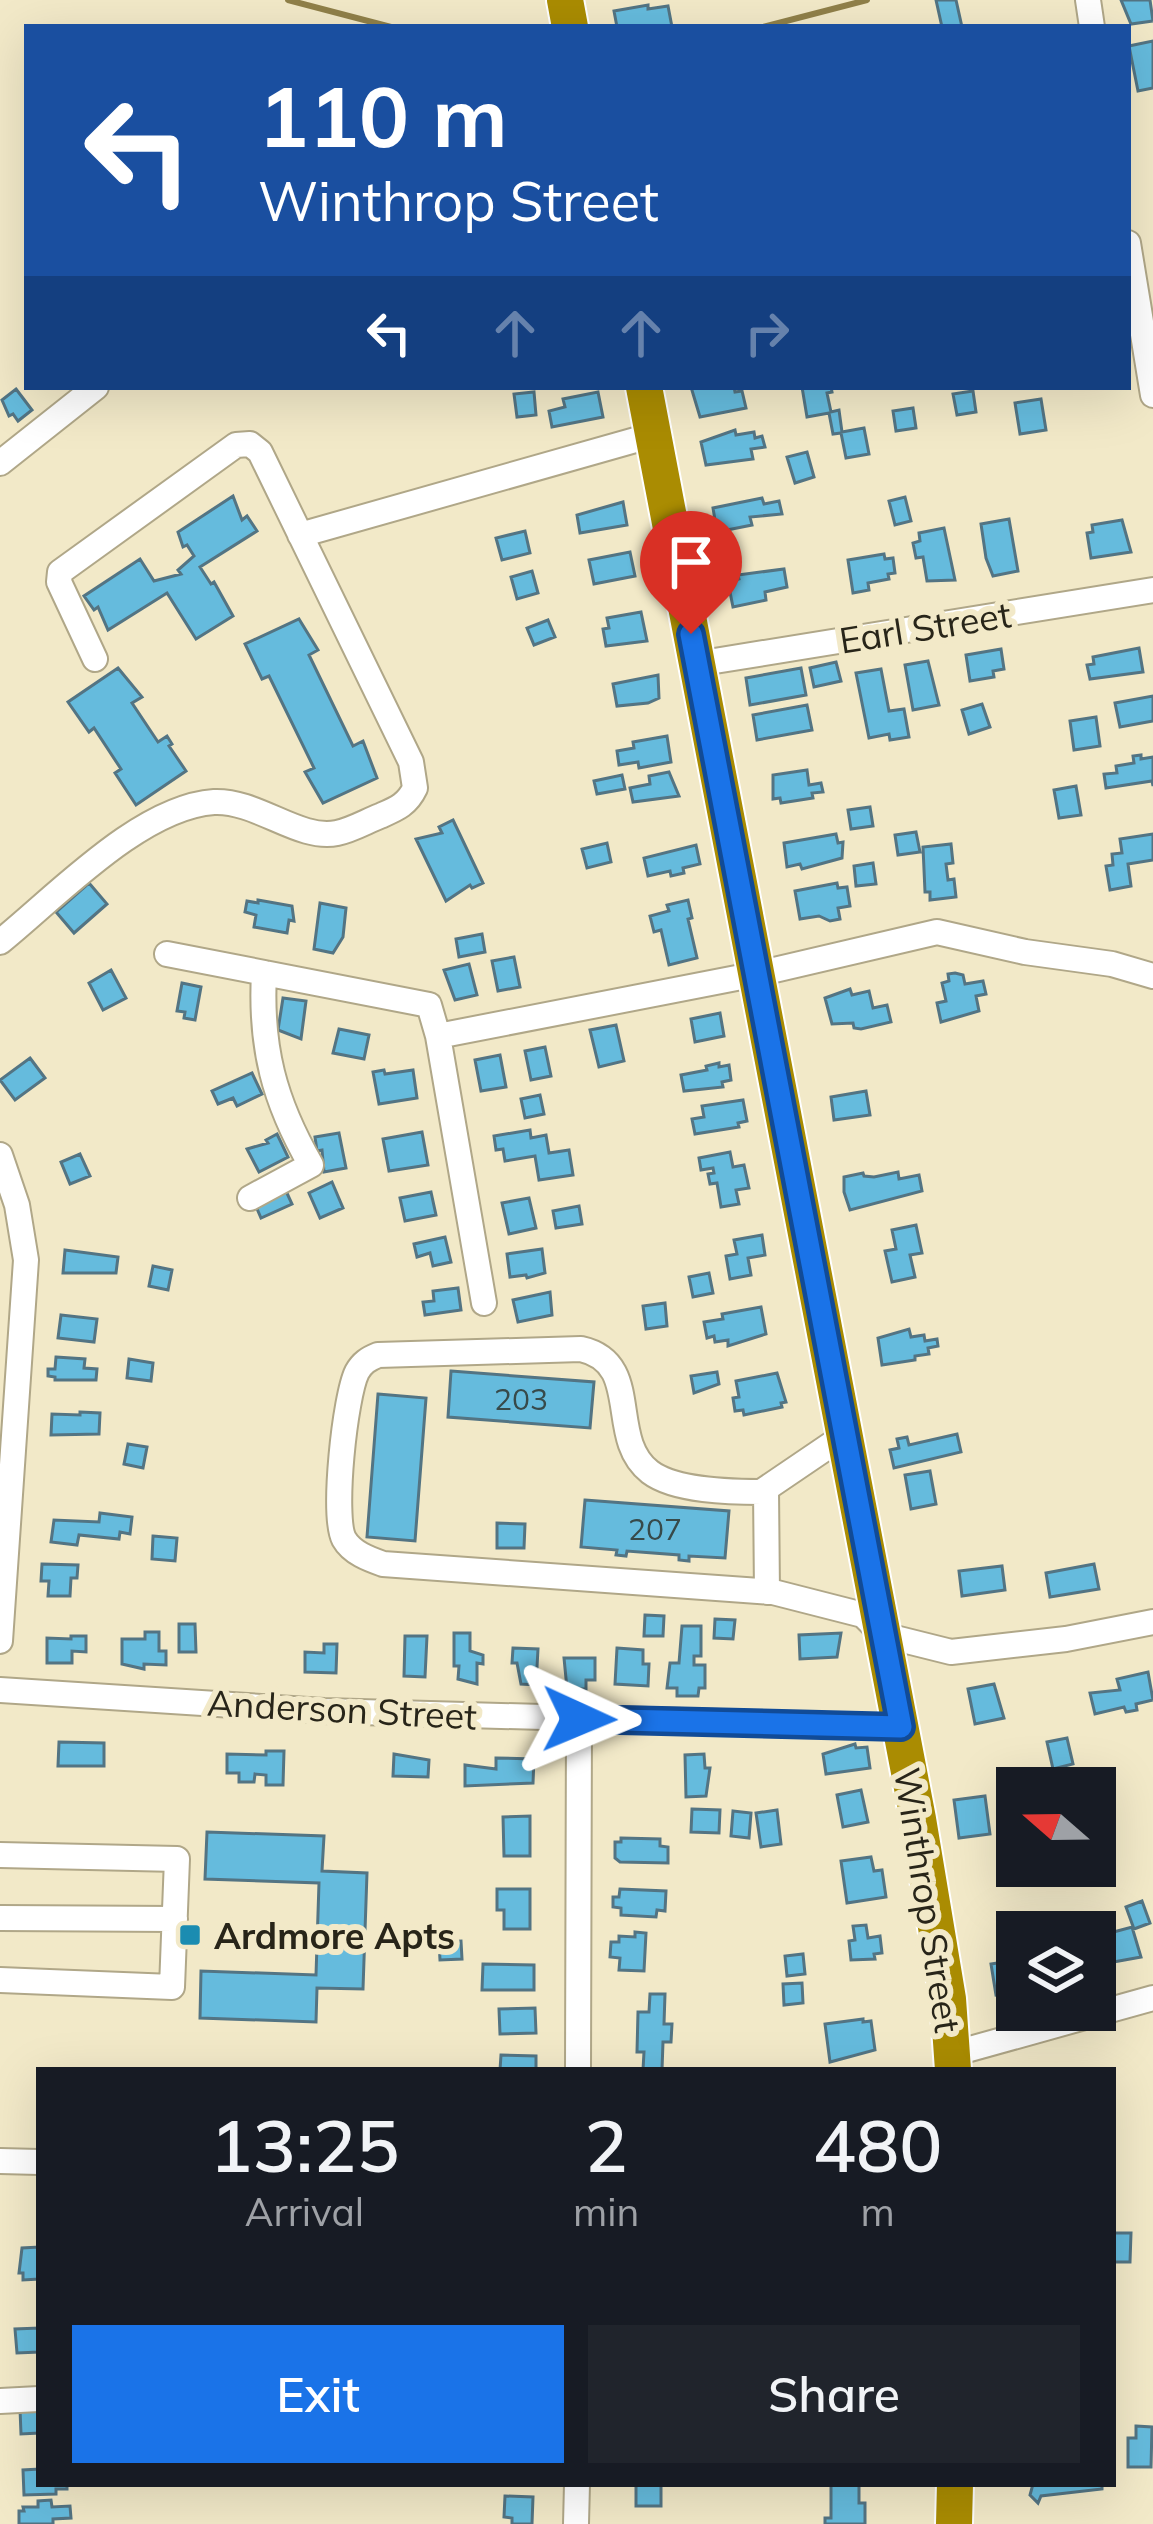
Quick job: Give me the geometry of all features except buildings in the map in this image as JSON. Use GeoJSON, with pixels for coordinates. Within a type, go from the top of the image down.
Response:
{"type":"FeatureCollection","features":[{"type":"Feature","properties":{"kind":"highway","name":"Winthrop Street"},"geometry":{"type":"LineString","coordinates":[[645,390],[901,1727],[948,1999],[952,2062]]}},
{"type":"Feature","properties":{"kind":"highway"},"geometry":{"type":"LineString","coordinates":[[955,2524],[956,2487]]}},
{"type":"Feature","properties":{"kind":"street"},"geometry":{"type":"LineString","coordinates":[[1138,273],[1153,395]]}},
{"type":"Feature","properties":{"kind":"street"},"geometry":{"type":"LineString","coordinates":[[0,464],[92,390]]}},
{"type":"Feature","properties":{"kind":"street"},"geometry":{"type":"LineString","coordinates":[[300,536],[653,435]]}},
{"type":"Feature","properties":{"kind":"street"},"geometry":{"type":"LineString","coordinates":[[0,943],[109,854],[183,808],[228,802],[321,834],[340,833],[408,801],[416,780],[258,448],[245,443],[60,572],[58,582],[95,659]]}},
{"type":"Feature","properties":{"kind":"street","name":"Earl Street"},"geometry":{"type":"LineString","coordinates":[[696,664],[1153,590]]}},
{"type":"Feature","properties":{"kind":"street"},"geometry":{"type":"LineString","coordinates":[[438,1036],[757,974],[938,932],[1153,976]]}},
{"type":"Feature","properties":{"kind":"street"},"geometry":{"type":"LineString","coordinates":[[167,954],[429,1005],[484,1304]]}},
{"type":"Feature","properties":{"kind":"street"},"geometry":{"type":"LineString","coordinates":[[250,1198],[311,1165],[291,1130],[270,1070],[262,1032],[264,973]]}},
{"type":"Feature","properties":{"kind":"street"},"geometry":{"type":"LineString","coordinates":[[0,1156],[17,1205],[26,1260],[5,1510],[0,1641]]}},
{"type":"Feature","properties":{"kind":"street"},"geometry":{"type":"LineString","coordinates":[[845,1435],[766,1490],[685,1484],[651,1472],[632,1450],[614,1369],[596,1352],[581,1348],[394,1353],[371,1357],[355,1377],[338,1521],[353,1549],[383,1564],[767,1592],[863,1615],[883,1635],[951,1652],[1066,1640],[1153,1622]]}},
{"type":"Feature","properties":{"kind":"street"},"geometry":{"type":"LineString","coordinates":[[766,1490],[767,1592]]}},
{"type":"Feature","properties":{"kind":"street","name":"Anderson Street"},"geometry":{"type":"LineString","coordinates":[[0,1690],[324,1711],[901,1727]]}},
{"type":"Feature","properties":{"kind":"street"},"geometry":{"type":"LineString","coordinates":[[578,2067],[579,1719]]}},
{"type":"Feature","properties":{"kind":"street"},"geometry":{"type":"LineString","coordinates":[[0,1855],[177,1858],[172,1987],[0,1980]]}},
{"type":"Feature","properties":{"kind":"street"},"geometry":{"type":"LineString","coordinates":[[0,1918],[175,1918]]}},
{"type":"Feature","properties":{"kind":"street"},"geometry":{"type":"LineString","coordinates":[[952,2062],[1153,1997]]}},
{"type":"Feature","properties":{"kind":"street"},"geometry":{"type":"LineString","coordinates":[[0,2162],[36,2162]]}},
{"type":"Feature","properties":{"kind":"street"},"geometry":{"type":"LineString","coordinates":[[0,2401],[36,2399]]}},
{"type":"Feature","properties":{"kind":"street"},"geometry":{"type":"LineString","coordinates":[[577,2487],[577,2524]]}},
{"type":"Feature","properties":{"kind":"waterway"},"geometry":{"type":"LineString","coordinates":[[288,0],[380,24]]}},
{"type":"Feature","properties":{"kind":"waterway"},"geometry":{"type":"LineString","coordinates":[[775,24],[867,0]]}},
{"type":"Feature","properties":{"kind":"place","name":"Ardmore Apts"},"geometry":{"type":"Point","coordinates":[190,1935]}},
{"type":"Feature","properties":{"kind":"route"},"geometry":{"type":"LineString","coordinates":[[579,1719],[901,1727],[691,634]]}}]}
